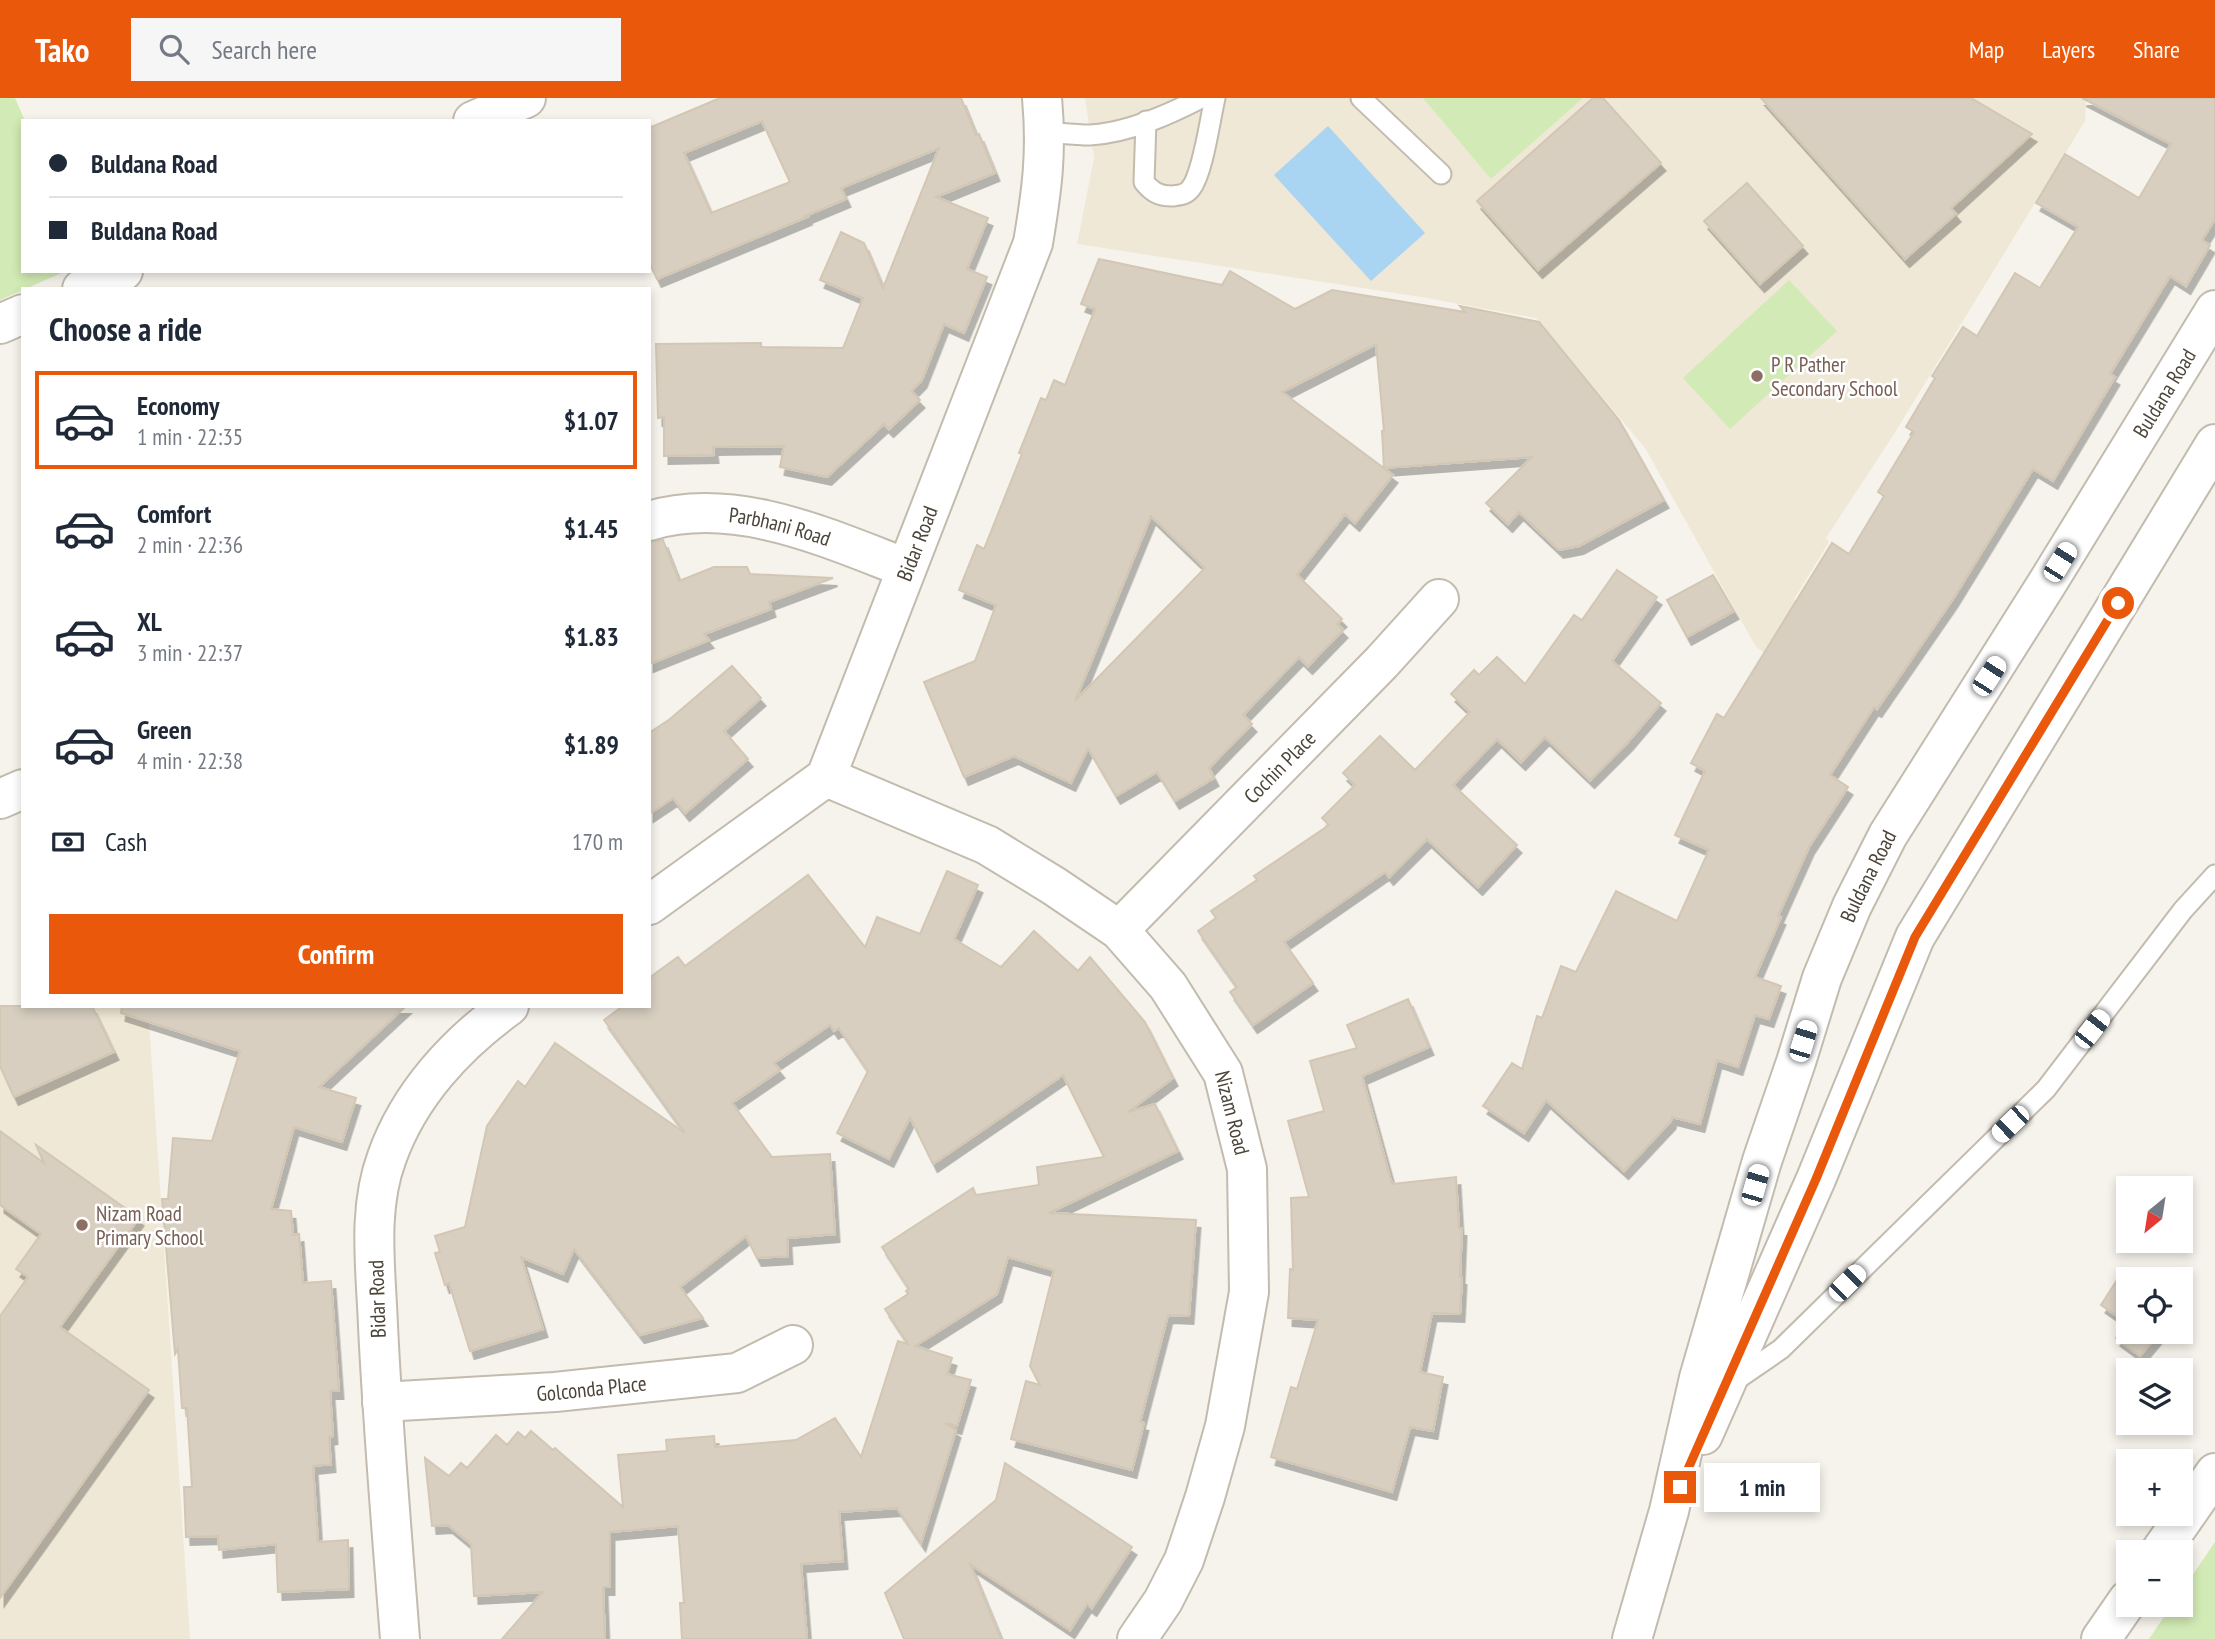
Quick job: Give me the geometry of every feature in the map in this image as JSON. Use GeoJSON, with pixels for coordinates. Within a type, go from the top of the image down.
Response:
{"type":"FeatureCollection","features":[{"type":"Feature","properties":{"kind":"street"},"geometry":{"type":"LineString","coordinates":[[478,119],[526,98]]}},
{"type":"Feature","properties":{"kind":"street","name":"Bidar Road"},"geometry":{"type":"LineString","coordinates":[[826,777],[1033,243],[1044,174],[1044,115]]}},
{"type":"Feature","properties":{"kind":"street"},"geometry":{"type":"LineString","coordinates":[[87,287],[118,273]]}},
{"type":"Feature","properties":{"kind":"street","name":"Buldana Road"},"geometry":{"type":"LineString","coordinates":[[1632,1639],[1669,1511],[1699,1378],[1762,1161],[1822,978],[1852,906],[1888,835],[2215,310]]}},
{"type":"Feature","properties":{"kind":"street"},"geometry":{"type":"LineString","coordinates":[[0,324],[21,315]]}},
{"type":"Feature","properties":{"kind":"street","name":"Buldana Road"},"geometry":{"type":"LineString","coordinates":[[1669,1511],[1816,1179],[1915,937],[2215,444]]}},
{"type":"Feature","properties":{"kind":"street","name":"Parbhani Road"},"geometry":{"type":"LineString","coordinates":[[651,521],[709,512],[760,519],[817,534],[906,568]]}},
{"type":"Feature","properties":{"kind":"street","name":"Cochin Place"},"geometry":{"type":"LineString","coordinates":[[1119,930],[1382,662],[1438,599]]}},
{"type":"Feature","properties":{"kind":"street"},"geometry":{"type":"LineString","coordinates":[[651,904],[826,777]]}},
{"type":"Feature","properties":{"kind":"street","name":"Nizam Road"},"geometry":{"type":"LineString","coordinates":[[826,777],[987,845],[1119,930],[1168,986],[1223,1073],[1247,1169],[1250,1292],[1225,1426],[1205,1497],[1184,1560],[1163,1601],[1137,1639]]}},
{"type":"Feature","properties":{"kind":"street"},"geometry":{"type":"LineString","coordinates":[[0,799],[21,790]]}},
{"type":"Feature","properties":{"kind":"street","name":"Bidar Road"},"geometry":{"type":"LineString","coordinates":[[400,1639],[382,1402],[375,1203],[386,1158],[402,1119],[438,1070],[479,1028],[506,1008]]}},
{"type":"Feature","properties":{"kind":"street","name":"Golconda Place"},"geometry":{"type":"LineString","coordinates":[[382,1402],[555,1392],[737,1373],[793,1345]]}},
{"type":"Feature","properties":{"kind":"street"},"geometry":{"type":"LineString","coordinates":[[2168,1540],[2215,1473]]}},
{"type":"Feature","properties":{"kind":"street"},"geometry":{"type":"LineString","coordinates":[[2101,1639],[2116,1617]]}},
{"type":"Feature","properties":{"kind":"lane"},"geometry":{"type":"LineString","coordinates":[[1044,115],[1092,135],[1170,114],[1201,98]]}},
{"type":"Feature","properties":{"kind":"lane"},"geometry":{"type":"LineString","coordinates":[[1146,121],[1144,182],[1162,196],[1183,195],[1191,189],[1198,176],[1214,98]]}},
{"type":"Feature","properties":{"kind":"lane"},"geometry":{"type":"LineString","coordinates":[[1361,98],[1441,174]]}},
{"type":"Feature","properties":{"kind":"lane"},"geometry":{"type":"LineString","coordinates":[[1723,1390],[1780,1349],[2046,1089],[2183,910],[2215,875]]}},
{"type":"Feature","properties":{"kind":"shaded area","name":"P R Pather Secondary School"},"geometry":{"type":"Polygon","coordinates":[[[1085,98],[2086,98],[2085,121],[1894,434],[1826,538],[1829,542],[1794,599],[1798,602],[1765,653],[1756,647],[1645,448],[1536,318],[1421,297],[1077,244],[1094,158],[1085,98]]]}},
{"type":"Feature","properties":{"kind":"shaded area","name":"Nizam Road Primary School"},"geometry":{"type":"Polygon","coordinates":[[[47,1008],[148,1008],[190,1639],[0,1639],[0,1029],[47,1008]]]}},
{"type":"Feature","properties":{"kind":"green space"},"geometry":{"type":"Polygon","coordinates":[[[0,98],[15,98],[24,119],[21,119],[21,273],[61,273],[30,287],[21,287],[21,291],[0,300],[0,98]]]}},
{"type":"Feature","properties":{"kind":"green space"},"geometry":{"type":"Polygon","coordinates":[[[1423,98],[1583,98],[1491,179],[1423,98]]]}},
{"type":"Feature","properties":{"kind":"green space"},"geometry":{"type":"Polygon","coordinates":[[[1789,280],[1837,331],[1730,429],[1683,378],[1789,280]]]}},
{"type":"Feature","properties":{"kind":"green space"},"geometry":{"type":"Polygon","coordinates":[[[2215,1542],[2215,1639],[2149,1639],[2164,1617],[2193,1617],[2193,1574],[2215,1542]]]}},
{"type":"Feature","properties":{"kind":"water"},"geometry":{"type":"Polygon","coordinates":[[[1328,126],[1425,233],[1371,281],[1274,175],[1328,126]]]}},
{"type":"Feature","properties":{"kind":"building"},"geometry":{"type":"Polygon","coordinates":[[[720,98],[961,98],[995,173],[936,197],[988,218],[967,269],[987,277],[964,333],[944,324],[922,380],[911,391],[920,400],[889,429],[884,424],[827,477],[780,467],[784,446],[713,447],[714,455],[664,456],[664,417],[658,418],[656,344],[761,343],[761,347],[843,348],[863,298],[820,280],[841,232],[864,243],[883,288],[939,148],[841,188],[846,199],[657,279],[651,266],[651,127],[720,98]],[[762,121],[684,153],[711,213],[790,182],[762,121]]]}},
{"type":"Feature","properties":{"kind":"building"},"geometry":{"type":"Polygon","coordinates":[[[1593,98],[1603,98],[1661,163],[1538,270],[1477,201],[1593,98]]]}},
{"type":"Feature","properties":{"kind":"building"},"geometry":{"type":"Polygon","coordinates":[[[1761,98],[1971,98],[2032,134],[1951,208],[1956,214],[1905,259],[1761,98]]]}},
{"type":"Feature","properties":{"kind":"building"},"geometry":{"type":"Polygon","coordinates":[[[2082,98],[2215,98],[2215,219],[2202,240],[2210,245],[2186,286],[2170,276],[2110,374],[2115,377],[2053,481],[2033,469],[1953,599],[1877,709],[1874,707],[1830,775],[1848,787],[1809,847],[1778,916],[1781,917],[1755,977],[1781,986],[1769,1019],[1755,1015],[1738,1067],[1717,1060],[1700,1124],[1672,1117],[1624,1171],[1546,1100],[1524,1133],[1483,1106],[1512,1063],[1522,1069],[1537,1016],[1542,1018],[1561,966],[1576,972],[1616,891],[1677,921],[1709,850],[1675,835],[1705,771],[1691,763],[1717,714],[1724,718],[1832,543],[1849,554],[1884,496],[1878,492],[1914,432],[1906,427],[1935,378],[1932,376],[1963,327],[1977,336],[2015,273],[2040,288],[2078,227],[2036,203],[2065,154],[2139,198],[2171,144],[2082,98]]]}},
{"type":"Feature","properties":{"kind":"building"},"geometry":{"type":"Polygon","coordinates":[[[1747,183],[1803,246],[1760,284],[1704,221],[1747,183]]]}},
{"type":"Feature","properties":{"kind":"building"},"geometry":{"type":"Polygon","coordinates":[[[1099,259],[1222,285],[1230,271],[1295,309],[1332,290],[1465,312],[1460,306],[1539,322],[1619,420],[1664,500],[1579,546],[1559,550],[1519,512],[1508,524],[1486,503],[1532,457],[1384,468],[1384,431],[1376,344],[1282,392],[1393,475],[1355,523],[1345,514],[1297,575],[1342,619],[1337,624],[1343,630],[1308,666],[1299,657],[1243,715],[1252,724],[1209,768],[1214,778],[1175,801],[1157,772],[1116,796],[1088,748],[1071,783],[1014,756],[964,777],[924,682],[975,661],[996,605],[959,590],[977,545],[984,549],[1041,398],[1046,400],[1054,380],[1065,385],[1095,309],[1081,304],[1099,259]],[[1151,516],[1075,701],[1205,568],[1151,516]]]}},
{"type":"Feature","properties":{"kind":"building"},"geometry":{"type":"Polygon","coordinates":[[[663,540],[679,581],[714,567],[747,567],[750,574],[833,578],[769,602],[771,609],[704,634],[709,640],[651,663],[651,542],[663,540]]]}},
{"type":"Feature","properties":{"kind":"building"},"geometry":{"type":"Polygon","coordinates":[[[1617,570],[1657,597],[1612,661],[1661,703],[1628,742],[1590,780],[1545,737],[1521,762],[1497,739],[1453,785],[1517,845],[1478,887],[1427,839],[1389,877],[1385,872],[1284,942],[1313,983],[1253,1025],[1230,992],[1237,987],[1198,931],[1216,918],[1211,911],[1257,880],[1254,876],[1329,825],[1322,818],[1355,785],[1343,773],[1380,736],[1415,770],[1470,712],[1451,694],[1474,670],[1479,675],[1497,657],[1525,684],[1574,615],[1582,620],[1617,570]]]}},
{"type":"Feature","properties":{"kind":"building"},"geometry":{"type":"Polygon","coordinates":[[[1713,575],[1734,611],[1687,637],[1667,600],[1713,575]]]}},
{"type":"Feature","properties":{"kind":"building"},"geometry":{"type":"Polygon","coordinates":[[[732,666],[761,698],[724,731],[748,759],[685,813],[673,798],[651,813],[651,732],[670,719],[732,666]]]}},
{"type":"Feature","properties":{"kind":"building"},"geometry":{"type":"Polygon","coordinates":[[[947,871],[978,885],[954,939],[1001,967],[1034,931],[1078,971],[1090,957],[1145,1022],[1173,1078],[1128,1112],[1155,1104],[1178,1151],[1049,1213],[1196,1220],[1189,1316],[1168,1315],[1140,1422],[1144,1423],[1132,1470],[1011,1439],[1026,1381],[1040,1385],[1030,1366],[1054,1270],[1008,1257],[997,1294],[915,1346],[952,1358],[947,1374],[971,1380],[957,1426],[945,1423],[956,1430],[921,1543],[897,1508],[839,1512],[843,1561],[801,1564],[807,1639],[682,1639],[680,1603],[684,1603],[678,1526],[610,1532],[610,1587],[603,1587],[605,1639],[502,1639],[543,1592],[474,1596],[471,1544],[448,1525],[432,1526],[425,1458],[449,1476],[461,1463],[467,1468],[496,1435],[507,1445],[518,1432],[525,1438],[531,1431],[553,1450],[555,1448],[623,1507],[618,1455],[667,1451],[666,1440],[714,1436],[715,1447],[796,1440],[835,1418],[861,1457],[898,1341],[908,1344],[885,1309],[908,1294],[906,1291],[909,1289],[882,1247],[973,1188],[976,1195],[1039,1185],[1037,1167],[1104,1157],[1063,1075],[933,1164],[910,1117],[889,1159],[837,1133],[868,1071],[839,1028],[834,1031],[830,1025],[774,1063],[780,1070],[732,1103],[772,1157],[830,1154],[835,1234],[787,1238],[788,1256],[757,1258],[746,1236],[680,1287],[703,1318],[640,1335],[574,1249],[563,1274],[521,1257],[543,1329],[470,1351],[449,1283],[445,1285],[435,1253],[440,1252],[435,1236],[465,1227],[487,1126],[518,1081],[525,1087],[555,1043],[685,1133],[604,1020],[620,1008],[651,1008],[651,977],[678,957],[685,966],[808,875],[865,947],[877,917],[920,934],[947,871]]]}},
{"type":"Feature","properties":{"kind":"building"},"geometry":{"type":"Polygon","coordinates":[[[1408,999],[1429,1047],[1362,1076],[1392,1184],[1456,1177],[1459,1228],[1462,1228],[1462,1277],[1460,1314],[1432,1313],[1420,1372],[1443,1377],[1433,1431],[1410,1427],[1392,1492],[1271,1457],[1291,1387],[1297,1389],[1318,1320],[1288,1318],[1290,1269],[1293,1270],[1291,1198],[1309,1197],[1288,1121],[1324,1111],[1310,1061],[1357,1048],[1347,1025],[1408,999]]]}},
{"type":"Feature","properties":{"kind":"building"},"geometry":{"type":"Polygon","coordinates":[[[0,1006],[93,1008],[114,1052],[14,1097],[0,1066],[0,1006]]]}},
{"type":"Feature","properties":{"kind":"building"},"geometry":{"type":"Polygon","coordinates":[[[122,1008],[404,1008],[319,1087],[356,1098],[342,1142],[294,1127],[271,1209],[291,1211],[293,1235],[299,1234],[303,1283],[331,1281],[339,1391],[330,1391],[333,1436],[329,1437],[331,1464],[313,1466],[318,1542],[348,1540],[349,1589],[278,1592],[276,1544],[219,1550],[218,1536],[186,1537],[184,1487],[192,1487],[187,1408],[182,1408],[178,1349],[175,1354],[162,1199],[168,1199],[173,1138],[212,1141],[240,1051],[121,1013],[122,1008]]]}},
{"type":"Feature","properties":{"kind":"building"},"geometry":{"type":"Polygon","coordinates":[[[0,1131],[44,1163],[36,1145],[139,1218],[60,1327],[149,1390],[0,1598],[0,1316],[28,1277],[16,1269],[41,1234],[0,1205],[0,1131]]]}},
{"type":"Feature","properties":{"kind":"building"},"geometry":{"type":"Polygon","coordinates":[[[2116,1282],[2116,1315],[2101,1305],[2116,1282]]]}},
{"type":"Feature","properties":{"kind":"building"},"geometry":{"type":"Polygon","coordinates":[[[2124,1344],[2150,1344],[2140,1356],[2124,1344]]]}},
{"type":"Feature","properties":{"kind":"building"},"geometry":{"type":"Polygon","coordinates":[[[1005,1463],[1132,1547],[1092,1608],[1087,1604],[1070,1630],[970,1564],[1001,1639],[904,1639],[885,1593],[996,1500],[1005,1463]]]}},
{"type":"Feature","properties":{"kind":"place","name":"P R Pather Secondary School"},"geometry":{"type":"Point","coordinates":[1757,376]}},
{"type":"Feature","properties":{"kind":"place","name":"Nizam Road Primary School"},"geometry":{"type":"Point","coordinates":[82,1225]}},
{"type":"Feature","properties":{"kind":"route"},"geometry":{"type":"LineString","coordinates":[[1680,1487],[1816,1179],[1915,937],[2118,603]]}}]}
